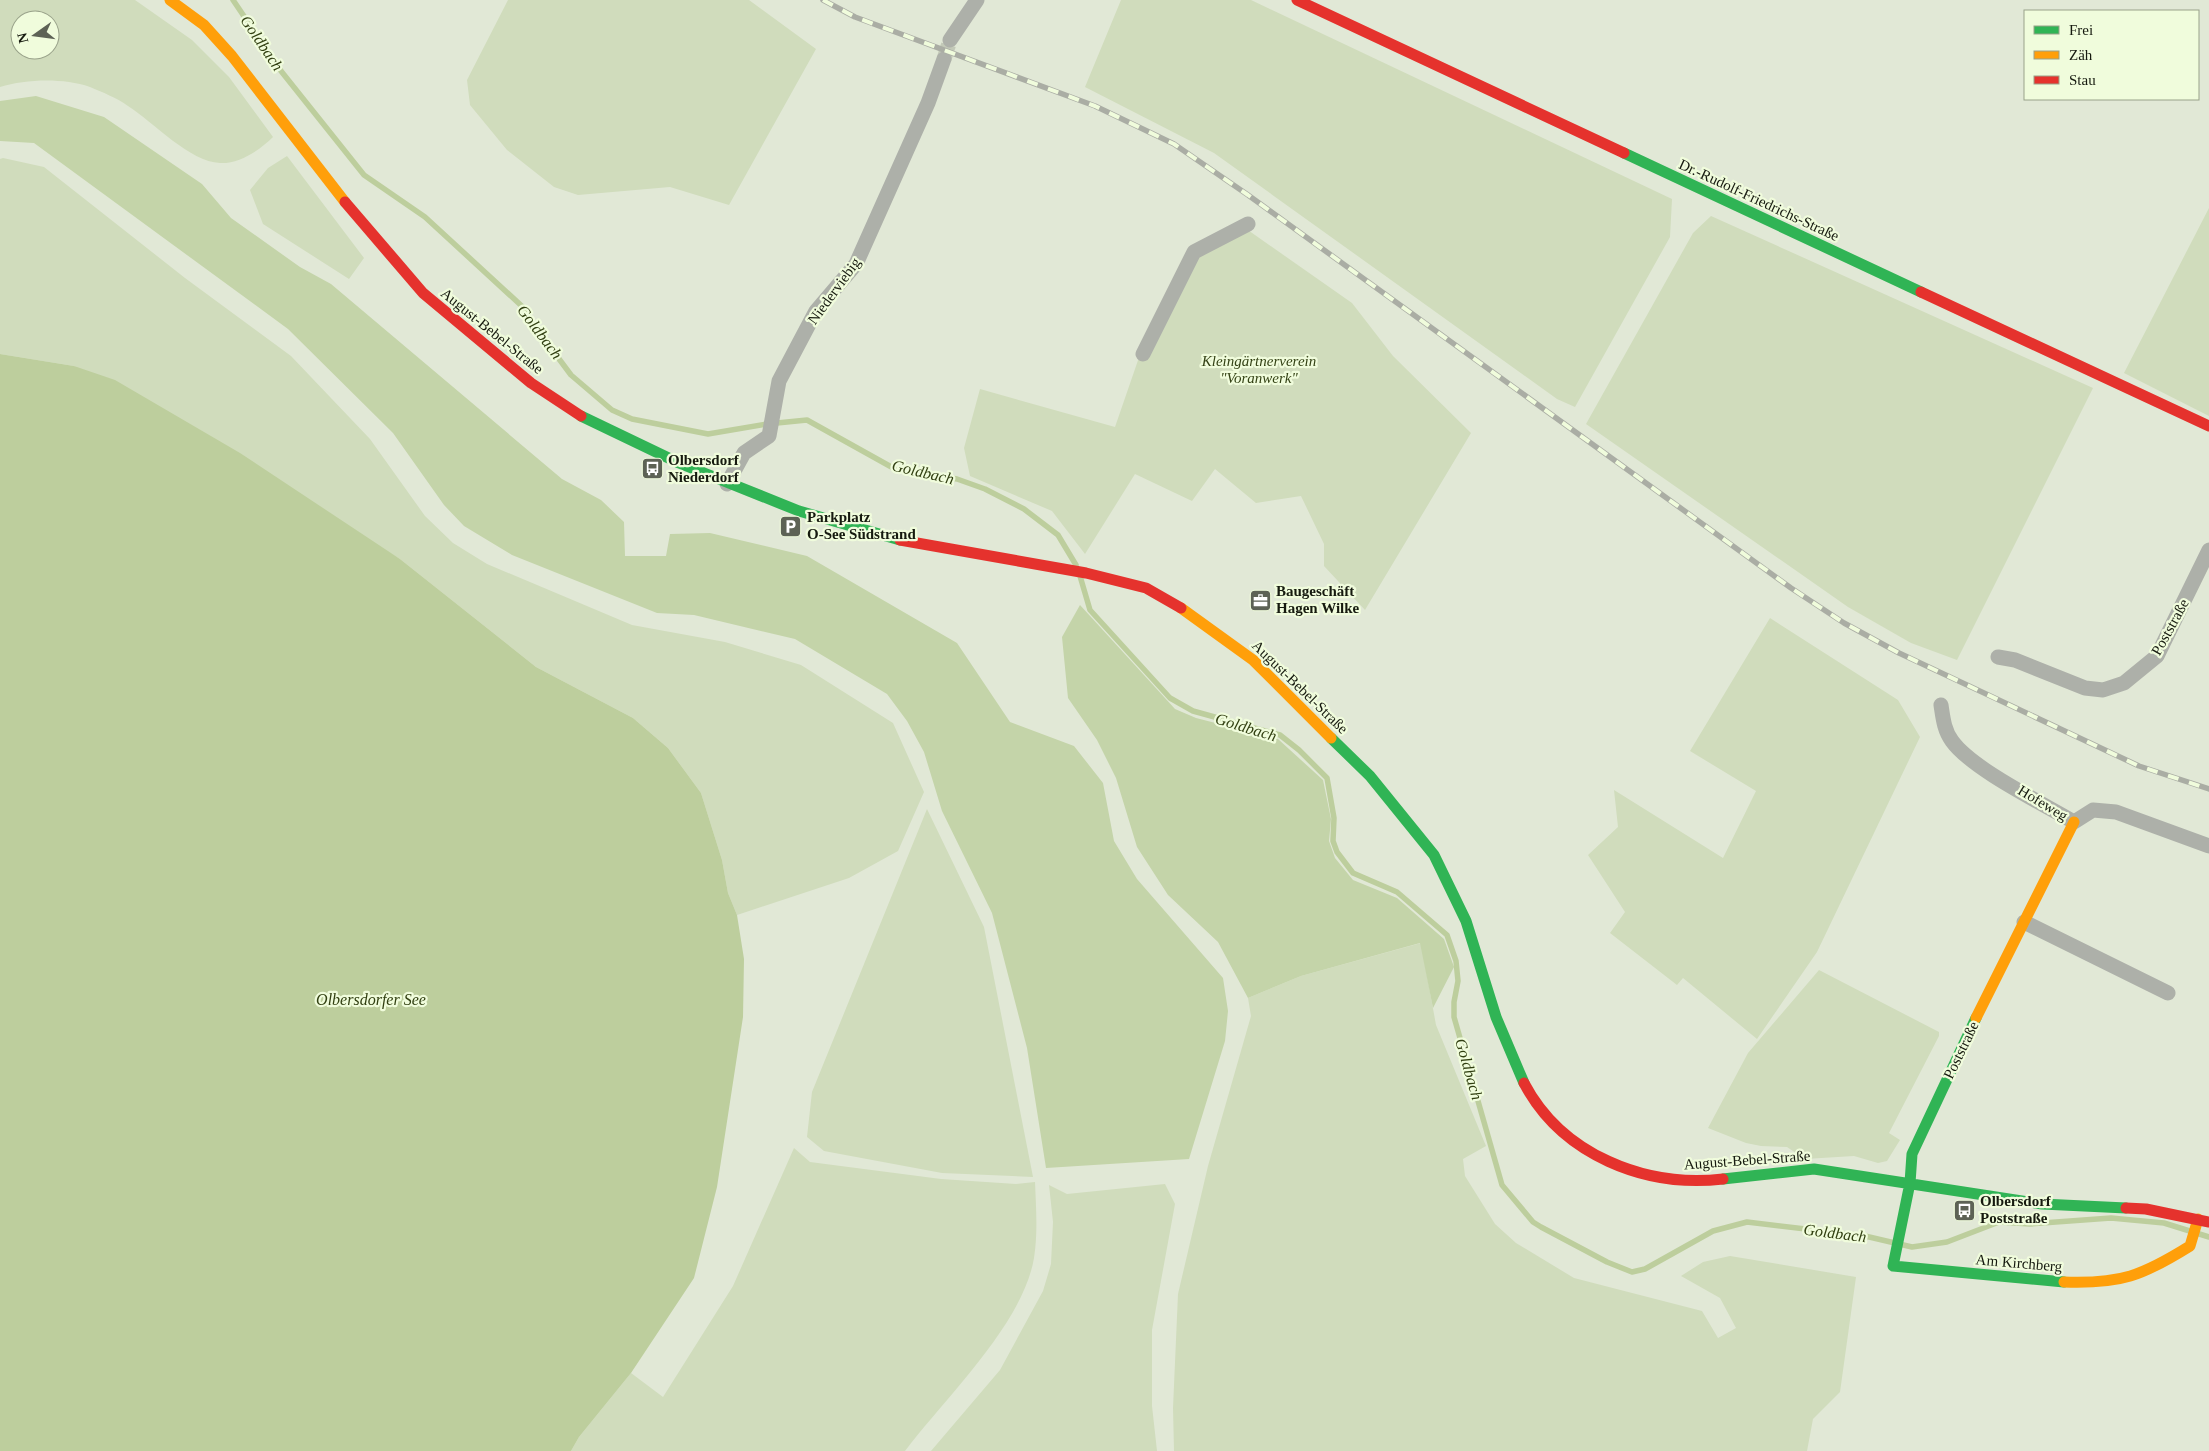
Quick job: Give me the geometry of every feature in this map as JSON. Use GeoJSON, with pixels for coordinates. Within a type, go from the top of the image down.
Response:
{"type":"FeatureCollection","features":[{"type":"Feature","properties":{"kind":"street","name":"August-Bebel-Straße"},"geometry":{"type":"LineString","coordinates":[[170,0],[204,25],[232,56],[399,268],[423,293],[462,328],[531,383],[570,410],[621,437],[727,484],[799,511],[916,544],[1086,574],[1146,588],[1168,599],[1231,642],[1253,660],[1370,776],[1434,855],[1466,921],[1496,1017],[1520,1075],[1533,1100],[1558,1129],[1606,1162],[1654,1178],[1716,1180],[1814,1169],[2042,1204],[2146,1209],[2203,1220]]}},
{"type":"Feature","properties":{"kind":"street"},"geometry":{"type":"LineString","coordinates":[[950,40],[977,0]]}},
{"type":"Feature","properties":{"kind":"street","name":"Dr.-Rudolf-Friedrichs-Straße"},"geometry":{"type":"LineString","coordinates":[[1297,0],[2209,426]]}},
{"type":"Feature","properties":{"kind":"street","name":"Niederviebig"},"geometry":{"type":"LineString","coordinates":[[727,484],[744,452],[769,436],[779,381],[816,311],[856,264],[882,210],[928,103],[944,59]]}},
{"type":"Feature","properties":{"kind":"street"},"geometry":{"type":"LineString","coordinates":[[1143,354],[1194,252],[1248,224]]}},
{"type":"Feature","properties":{"kind":"street","name":"Poststraße"},"geometry":{"type":"LineString","coordinates":[[1998,657],[2014,660],[2085,688],[2103,690],[2124,683],[2157,656],[2209,550]]}},
{"type":"Feature","properties":{"kind":"street","name":"Hofeweg"},"geometry":{"type":"LineString","coordinates":[[1941,705],[1944,728],[1961,752],[1977,764],[2074,822],[2093,810],[2116,812],[2209,846]]}},
{"type":"Feature","properties":{"kind":"street","name":"Poststraße"},"geometry":{"type":"LineString","coordinates":[[1910,1183],[1912,1154],[1926,1122],[2074,822]]}},
{"type":"Feature","properties":{"kind":"street"},"geometry":{"type":"LineString","coordinates":[[2024,922],[2168,993]]}},
{"type":"Feature","properties":{"kind":"street","name":"Am Kirchberg"},"geometry":{"type":"LineString","coordinates":[[1910,1183],[1894,1266],[2036,1281],[2100,1283],[2136,1276],[2158,1266],[2190,1246],[2203,1220]]}},
{"type":"Feature","properties":{"kind":"green space"},"geometry":{"type":"Polygon","coordinates":[[[0,0],[135,0],[192,40],[229,77],[273,137],[262,147],[242,159],[227,163],[208,161],[184,149],[124,103],[90,87],[57,81],[33,81],[0,87],[0,0]]]}},
{"type":"Feature","properties":{"kind":"green space"},"geometry":{"type":"Polygon","coordinates":[[[508,0],[749,0],[816,49],[729,205],[670,187],[578,195],[554,187],[507,150],[470,105],[467,80],[508,0]]]}},
{"type":"Feature","properties":{"kind":"green space"},"geometry":{"type":"Polygon","coordinates":[[[1121,0],[1251,0],[1672,199],[1670,237],[1575,407],[1557,399],[1214,153],[1085,87],[1121,0]]]}},
{"type":"Feature","properties":{"kind":"green space"},"geometry":{"type":"Polygon","coordinates":[[[287,156],[364,258],[349,279],[263,224],[250,190],[268,168],[287,156]]]}},
{"type":"Feature","properties":{"kind":"green space"},"geometry":{"type":"Polygon","coordinates":[[[3,158],[44,167],[185,278],[291,356],[370,439],[425,516],[453,543],[487,564],[632,625],[725,642],[801,665],[893,723],[924,792],[898,851],[849,878],[737,915],[728,893],[722,860],[701,793],[668,748],[633,718],[536,667],[400,559],[74,366],[0,354],[0,159],[3,158]]]}},
{"type":"Feature","properties":{"kind":"green space"},"geometry":{"type":"Polygon","coordinates":[[[2209,208],[2209,416],[2124,373],[2209,208]]]}},
{"type":"Feature","properties":{"kind":"green space"},"geometry":{"type":"Polygon","coordinates":[[[1711,216],[2093,388],[1957,660],[1911,643],[1848,607],[1586,424],[1693,233],[1711,216]]]}},
{"type":"Feature","properties":{"kind":"green space","name":"Kleingärtnerverein \"Voranwerk\""},"geometry":{"type":"Polygon","coordinates":[[[1245,228],[1352,303],[1393,356],[1471,433],[1365,610],[1324,566],[1324,544],[1301,496],[1256,503],[1215,469],[1192,501],[1135,474],[1085,554],[1052,511],[970,476],[964,448],[980,389],[1115,427],[1145,340],[1194,252],[1245,228]]]}},
{"type":"Feature","properties":{"kind":"green space"},"geometry":{"type":"Polygon","coordinates":[[[1770,618],[1898,700],[1920,737],[1817,952],[1757,1039],[1683,978],[1677,985],[1610,933],[1625,912],[1588,855],[1618,827],[1614,790],[1723,858],[1756,791],[1690,751],[1770,618]]]}},
{"type":"Feature","properties":{"kind":"green space"},"geometry":{"type":"Polygon","coordinates":[[[927,809],[984,927],[1033,1177],[942,1173],[824,1151],[807,1137],[812,1092],[927,809]]]}},
{"type":"Feature","properties":{"kind":"green space"},"geometry":{"type":"Polygon","coordinates":[[[1421,943],[1436,1025],[1486,1146],[1463,1159],[1465,1176],[1495,1224],[1516,1243],[1574,1278],[1702,1311],[1718,1338],[1736,1328],[1720,1298],[1681,1276],[1703,1262],[1730,1256],[1856,1277],[1840,1392],[1813,1419],[1807,1451],[1174,1451],[1173,1408],[1178,1294],[1208,1166],[1251,1016],[1248,998],[1301,976],[1421,943]]]}},
{"type":"Feature","properties":{"kind":"green space"},"geometry":{"type":"Polygon","coordinates":[[[1819,970],[1939,1032],[1939,1036],[1889,1133],[1900,1140],[1887,1161],[1878,1163],[1854,1156],[1805,1159],[1787,1147],[1761,1146],[1746,1143],[1708,1128],[1748,1053],[1819,970]]]}},
{"type":"Feature","properties":{"kind":"green space"},"geometry":{"type":"Polygon","coordinates":[[[794,1148],[810,1162],[941,1179],[1016,1184],[1035,1182],[1034,1258],[1027,1283],[1015,1309],[999,1334],[905,1451],[571,1451],[579,1437],[631,1373],[663,1397],[733,1286],[794,1148]]]}},
{"type":"Feature","properties":{"kind":"green space"},"geometry":{"type":"Polygon","coordinates":[[[1165,1184],[1175,1204],[1152,1330],[1152,1406],[1157,1451],[931,1451],[1000,1370],[1043,1291],[1051,1264],[1053,1222],[1049,1185],[1067,1194],[1165,1184]]]}},
{"type":"Feature","properties":{"kind":"shaded area"},"geometry":{"type":"Polygon","coordinates":[[[36,96],[104,117],[202,184],[231,218],[300,267],[331,284],[562,479],[601,500],[624,522],[625,556],[666,556],[670,534],[710,533],[807,556],[957,643],[1010,722],[1074,746],[1103,783],[1114,841],[1137,879],[1223,978],[1228,1011],[1225,1041],[1189,1159],[1046,1168],[1027,1048],[992,913],[942,811],[924,752],[907,721],[887,694],[795,639],[694,615],[657,613],[512,555],[464,526],[444,505],[393,433],[288,329],[34,143],[0,141],[0,101],[36,96]]]}},
{"type":"Feature","properties":{"kind":"shaded area"},"geometry":{"type":"Polygon","coordinates":[[[1080,605],[1175,709],[1196,718],[1278,739],[1323,780],[1331,819],[1329,841],[1335,858],[1353,880],[1397,898],[1444,939],[1454,967],[1433,1008],[1420,943],[1301,976],[1248,998],[1218,942],[1168,895],[1137,847],[1116,778],[1097,740],[1068,698],[1062,637],[1080,605]]]}},
{"type":"Feature","properties":{"kind":"water","name":"Olbersdorfer See"},"geometry":{"type":"Polygon","coordinates":[[[0,354],[74,366],[115,380],[240,453],[400,559],[536,667],[633,718],[668,748],[701,793],[722,860],[728,893],[737,915],[744,959],[743,1017],[717,1187],[694,1278],[631,1373],[579,1437],[571,1451],[0,1451],[0,354]]]}},
{"type":"Feature","properties":{"kind":"waterway","name":"Goldbach"},"geometry":{"type":"LineString","coordinates":[[233,0],[281,71],[364,175],[425,217],[525,309],[533,324],[571,375],[612,410],[632,419],[708,434],[767,424],[807,420],[895,469],[957,479],[985,489],[1024,509],[1058,535],[1076,565]]}},
{"type":"Feature","properties":{"kind":"waterway","name":"Goldbach"},"geometry":{"type":"LineString","coordinates":[[1080,576],[1090,610],[1170,698],[1193,711],[1280,735],[1299,750],[1327,778],[1334,818],[1333,841],[1337,852],[1353,873],[1397,892],[1447,935],[1456,961],[1458,981],[1454,1002],[1454,1017],[1502,1185],[1533,1222],[1541,1227],[1607,1262],[1632,1272],[1645,1269],[1713,1231],[1747,1222],[1865,1236],[1912,1247],[1947,1242],[1999,1222],[2030,1224],[2111,1218],[2164,1223],[2209,1237]]}},
{"type":"Feature","properties":{"kind":"tunnel"},"geometry":{"type":"LineString","coordinates":[[944,59],[950,40]]}},
{"type":"Feature","properties":{"kind":"railway"},"geometry":{"type":"LineString","coordinates":[[823,0],[855,17],[1095,106],[1174,144],[1248,195],[1791,588],[1844,623],[1899,653],[2139,766],[2209,789]]}},
{"type":"Feature","properties":{"kind":"traffic: fast"},"geometry":{"type":"LineString","coordinates":[[1624,153],[1921,292]]}},
{"type":"Feature","properties":{"kind":"traffic: fast"},"geometry":{"type":"LineString","coordinates":[[581,416],[679,463],[799,511],[900,540]]}},
{"type":"Feature","properties":{"kind":"traffic: fast"},"geometry":{"type":"LineString","coordinates":[[1331,738],[1370,776],[1434,855],[1466,921],[1496,1017],[1524,1083]]}},
{"type":"Feature","properties":{"kind":"traffic: fast"},"geometry":{"type":"LineString","coordinates":[[1976,1018],[1912,1154],[1910,1183],[1893,1266],[2064,1282]]}},
{"type":"Feature","properties":{"kind":"traffic: fast"},"geometry":{"type":"LineString","coordinates":[[1723,1179],[1814,1169],[2042,1204],[2126,1208]]}},
{"type":"Feature","properties":{"kind":"traffic: slow"},"geometry":{"type":"LineString","coordinates":[[170,0],[204,25],[232,56],[345,202]]}},
{"type":"Feature","properties":{"kind":"traffic: slow"},"geometry":{"type":"LineString","coordinates":[[1181,608],[1253,660],[1331,738]]}},
{"type":"Feature","properties":{"kind":"traffic: slow"},"geometry":{"type":"LineString","coordinates":[[1976,1018],[2074,822]]}},
{"type":"Feature","properties":{"kind":"traffic: slow"},"geometry":{"type":"LineString","coordinates":[[2064,1282],[2116,1279],[2130,1276],[2158,1265],[2190,1246],[2198,1219]]}},
{"type":"Feature","properties":{"kind":"traffic: jam"},"geometry":{"type":"LineString","coordinates":[[1297,0],[1624,153]]}},
{"type":"Feature","properties":{"kind":"traffic: jam"},"geometry":{"type":"LineString","coordinates":[[345,202],[423,293],[531,383],[581,416]]}},
{"type":"Feature","properties":{"kind":"traffic: jam"},"geometry":{"type":"LineString","coordinates":[[1921,292],[2209,426]]}},
{"type":"Feature","properties":{"kind":"traffic: jam"},"geometry":{"type":"LineString","coordinates":[[900,540],[1086,573],[1146,588],[1181,608]]}},
{"type":"Feature","properties":{"kind":"traffic: jam"},"geometry":{"type":"LineString","coordinates":[[1524,1083],[1540,1108],[1560,1130],[1583,1147],[1608,1161],[1636,1172],[1664,1178],[1723,1179]]}},
{"type":"Feature","properties":{"kind":"traffic: jam"},"geometry":{"type":"LineString","coordinates":[[2126,1208],[2146,1209],[2209,1222]]}},
{"type":"Feature","properties":{"kind":"place","name":"Olbersdorf Niederdorf"},"geometry":{"type":"Point","coordinates":[652,469]}},
{"type":"Feature","properties":{"kind":"place","name":"Parkplatz O-See Südstrand"},"geometry":{"type":"Point","coordinates":[791,526]}},
{"type":"Feature","properties":{"kind":"place","name":"Baugeschäft Hagen Wilke"},"geometry":{"type":"Point","coordinates":[1260,600]}},
{"type":"Feature","properties":{"kind":"place","name":"Olbersdorf Poststraße"},"geometry":{"type":"Point","coordinates":[1964,1210]}}]}
